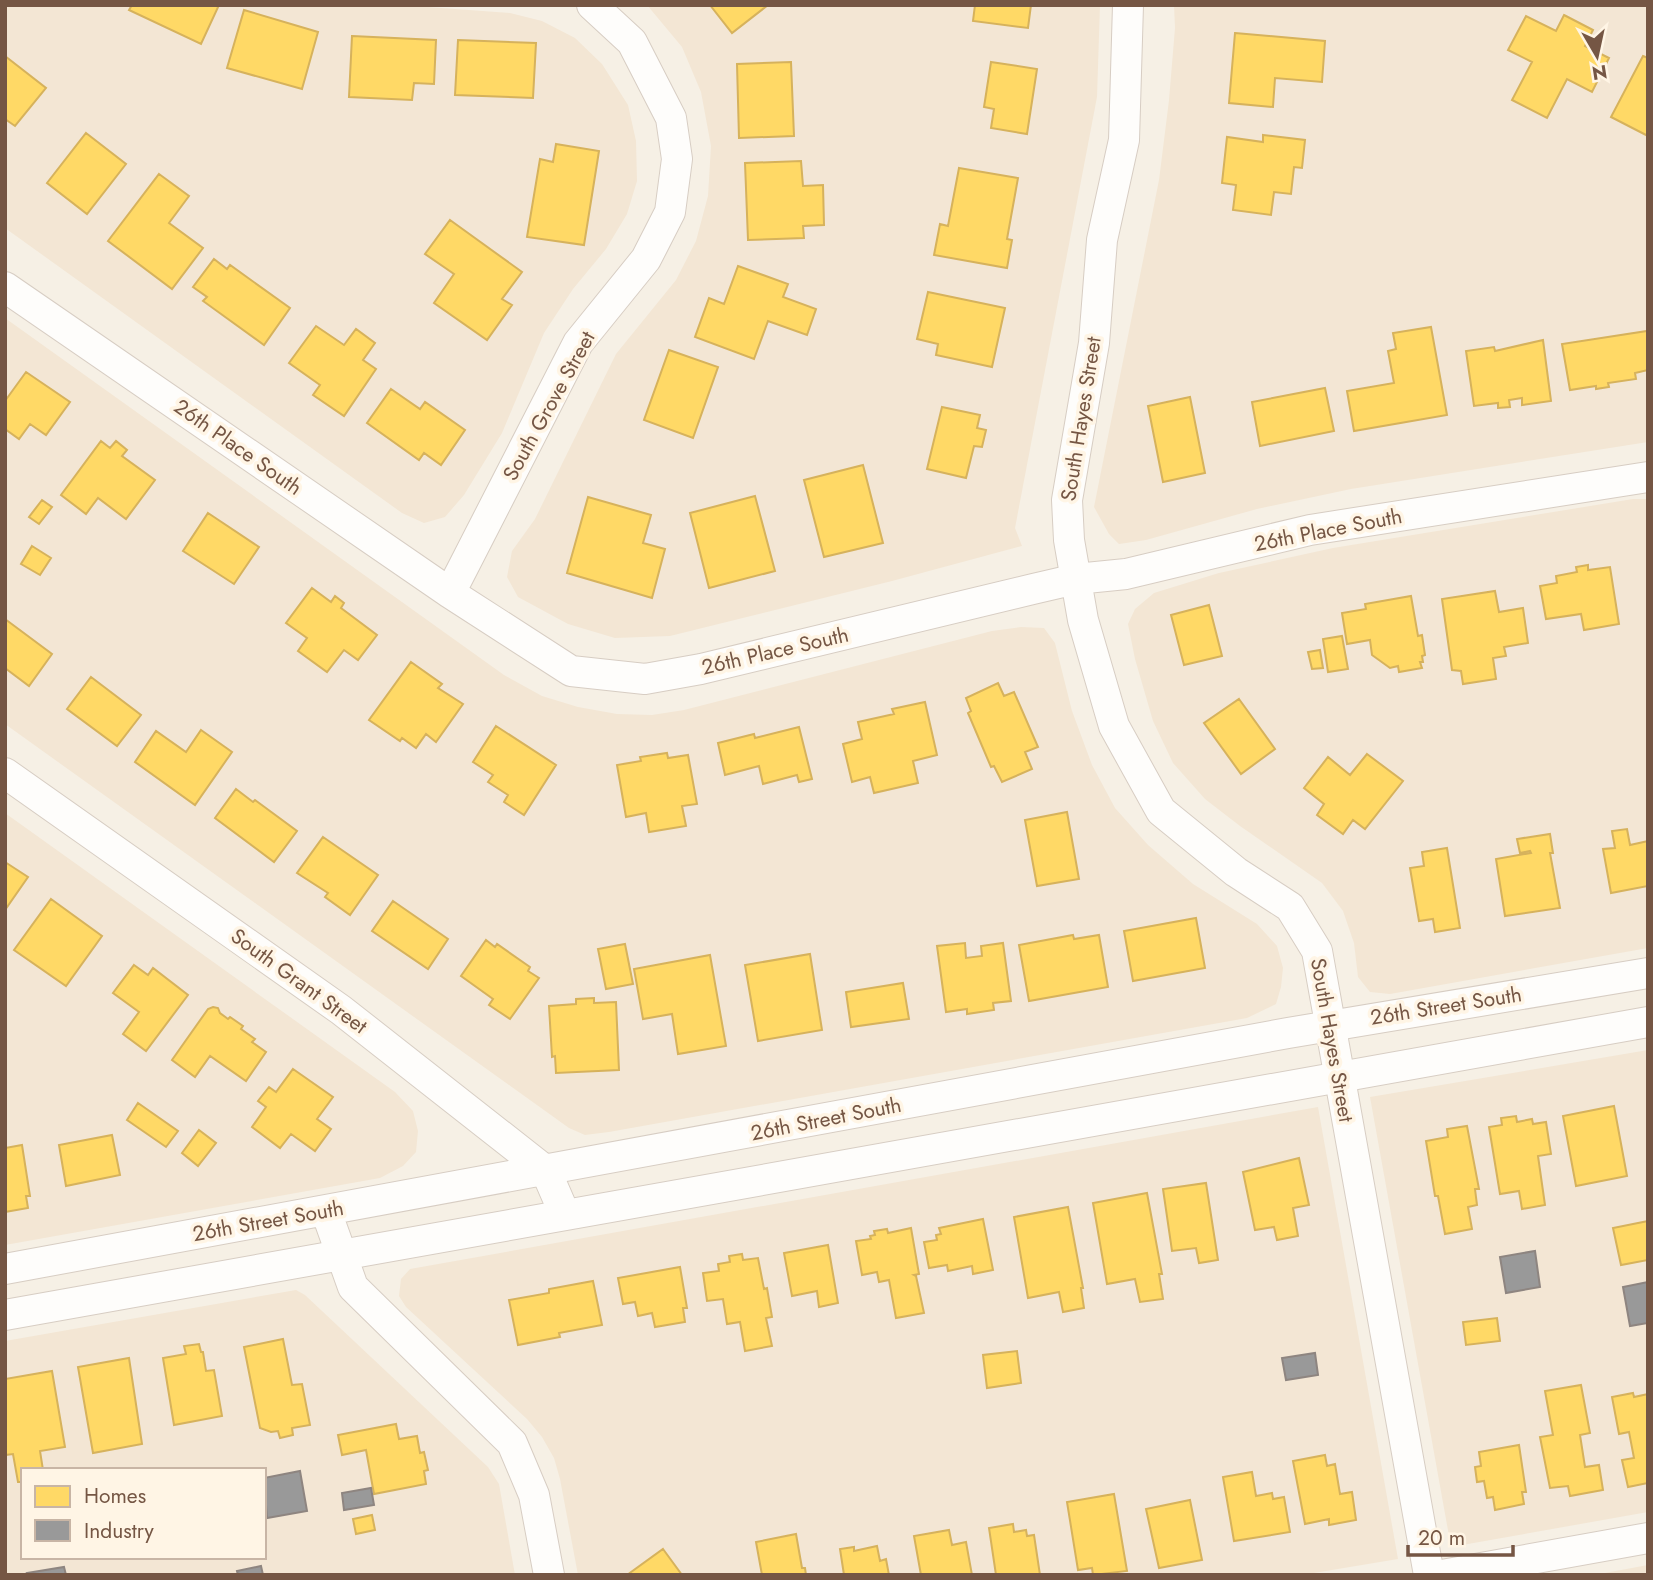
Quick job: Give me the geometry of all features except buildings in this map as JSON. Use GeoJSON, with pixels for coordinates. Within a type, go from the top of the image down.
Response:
{"type":"FeatureCollection","features":[{"type":"Feature","properties":{"kind":"street","name":"South Grove Street"},"geometry":{"type":"LineString","coordinates":[[450,593],[578,343],[646,258],[670,212],[677,159],[671,118],[632,42],[592,5]]}},
{"type":"Feature","properties":{"kind":"street","name":"South Hayes Street"},"geometry":{"type":"LineString","coordinates":[[1128,5],[1124,140],[1102,240],[1094,343],[1067,500],[1069,540],[1083,620],[1114,726],[1161,811],[1236,872],[1290,907],[1317,951],[1429,1575]]}},
{"type":"Feature","properties":{"kind":"street","name":"26th Place South"},"geometry":{"type":"LineString","coordinates":[[5,287],[450,593],[571,671],[645,679],[1076,579],[1126,574],[1310,530],[1648,477]]}},
{"type":"Feature","properties":{"kind":"street","name":"South Grant Street"},"geometry":{"type":"LineString","coordinates":[[5,773],[341,1010],[547,1171],[565,1214]]}},
{"type":"Feature","properties":{"kind":"street","name":"26th Street South"},"geometry":{"type":"LineString","coordinates":[[5,1269],[1329,1026],[1648,973]]}},
{"type":"Feature","properties":{"kind":"street"},"geometry":{"type":"LineString","coordinates":[[5,1315],[1648,1022]]}},
{"type":"Feature","properties":{"kind":"street"},"geometry":{"type":"LineString","coordinates":[[326,1211],[353,1287],[512,1443],[534,1495],[548,1575]]}},
{"type":"Feature","properties":{"kind":"street"},"geometry":{"type":"LineString","coordinates":[[1442,1575],[1648,1538]]}},
{"type":"Feature","properties":{"kind":"shaded area"},"geometry":{"type":"Polygon","coordinates":[[[5,5],[400,5],[510,13],[542,21],[575,38],[602,64],[628,105],[636,141],[637,181],[627,214],[606,249],[573,289],[544,333],[502,433],[464,495],[445,517],[424,523],[402,513],[5,228],[5,5]]]}},
{"type":"Feature","properties":{"kind":"shaded area"},"geometry":{"type":"Polygon","coordinates":[[[647,5],[1100,5],[1097,97],[1015,528],[1022,546],[670,636],[615,638],[568,624],[518,597],[507,577],[512,551],[535,519],[616,354],[676,280],[696,241],[708,196],[711,146],[701,92],[682,47],[647,5]]]}},
{"type":"Feature","properties":{"kind":"shaded area"},"geometry":{"type":"Polygon","coordinates":[[[1174,5],[1648,5],[1648,442],[1351,489],[1257,509],[1146,540],[1119,544],[1109,534],[1094,507],[1159,180],[1169,100],[1175,28],[1174,5]]]}},
{"type":"Feature","properties":{"kind":"shaded area"},"geometry":{"type":"Polygon","coordinates":[[[5,318],[504,675],[542,696],[578,707],[617,714],[652,715],[684,710],[992,631],[1021,627],[1044,628],[1055,643],[1072,711],[1092,765],[1115,808],[1148,845],[1193,884],[1257,924],[1277,946],[1283,968],[1276,1004],[1247,1018],[609,1132],[585,1135],[569,1128],[5,724],[5,318]]]}},
{"type":"Feature","properties":{"kind":"shaded area"},"geometry":{"type":"Polygon","coordinates":[[[1633,499],[1648,499],[1648,948],[1390,994],[1370,992],[1358,977],[1354,943],[1343,911],[1322,883],[1205,799],[1173,763],[1153,721],[1135,659],[1128,624],[1135,609],[1154,593],[1219,573],[1333,548],[1633,499]]]}},
{"type":"Feature","properties":{"kind":"shaded area"},"geometry":{"type":"Polygon","coordinates":[[[5,813],[395,1092],[413,1111],[418,1131],[416,1152],[403,1166],[380,1178],[5,1245],[5,813]]]}},
{"type":"Feature","properties":{"kind":"shaded area"},"geometry":{"type":"Polygon","coordinates":[[[1648,1050],[1648,1512],[1451,1547],[1370,1097],[1648,1050]]]}},
{"type":"Feature","properties":{"kind":"shaded area"},"geometry":{"type":"Polygon","coordinates":[[[1318,1107],[1398,1559],[1302,1575],[578,1575],[560,1479],[554,1458],[542,1437],[527,1419],[406,1307],[399,1296],[401,1279],[410,1269],[1318,1107]]]}},
{"type":"Feature","properties":{"kind":"shaded area"},"geometry":{"type":"Polygon","coordinates":[[[296,1290],[305,1295],[488,1467],[499,1484],[515,1575],[5,1575],[5,1341],[296,1290]]]}},
{"type":"Feature","properties":{"kind":"shaded area"},"geometry":{"type":"Polygon","coordinates":[[[1648,1565],[1648,1575],[1594,1575],[1648,1565]]]}}]}
